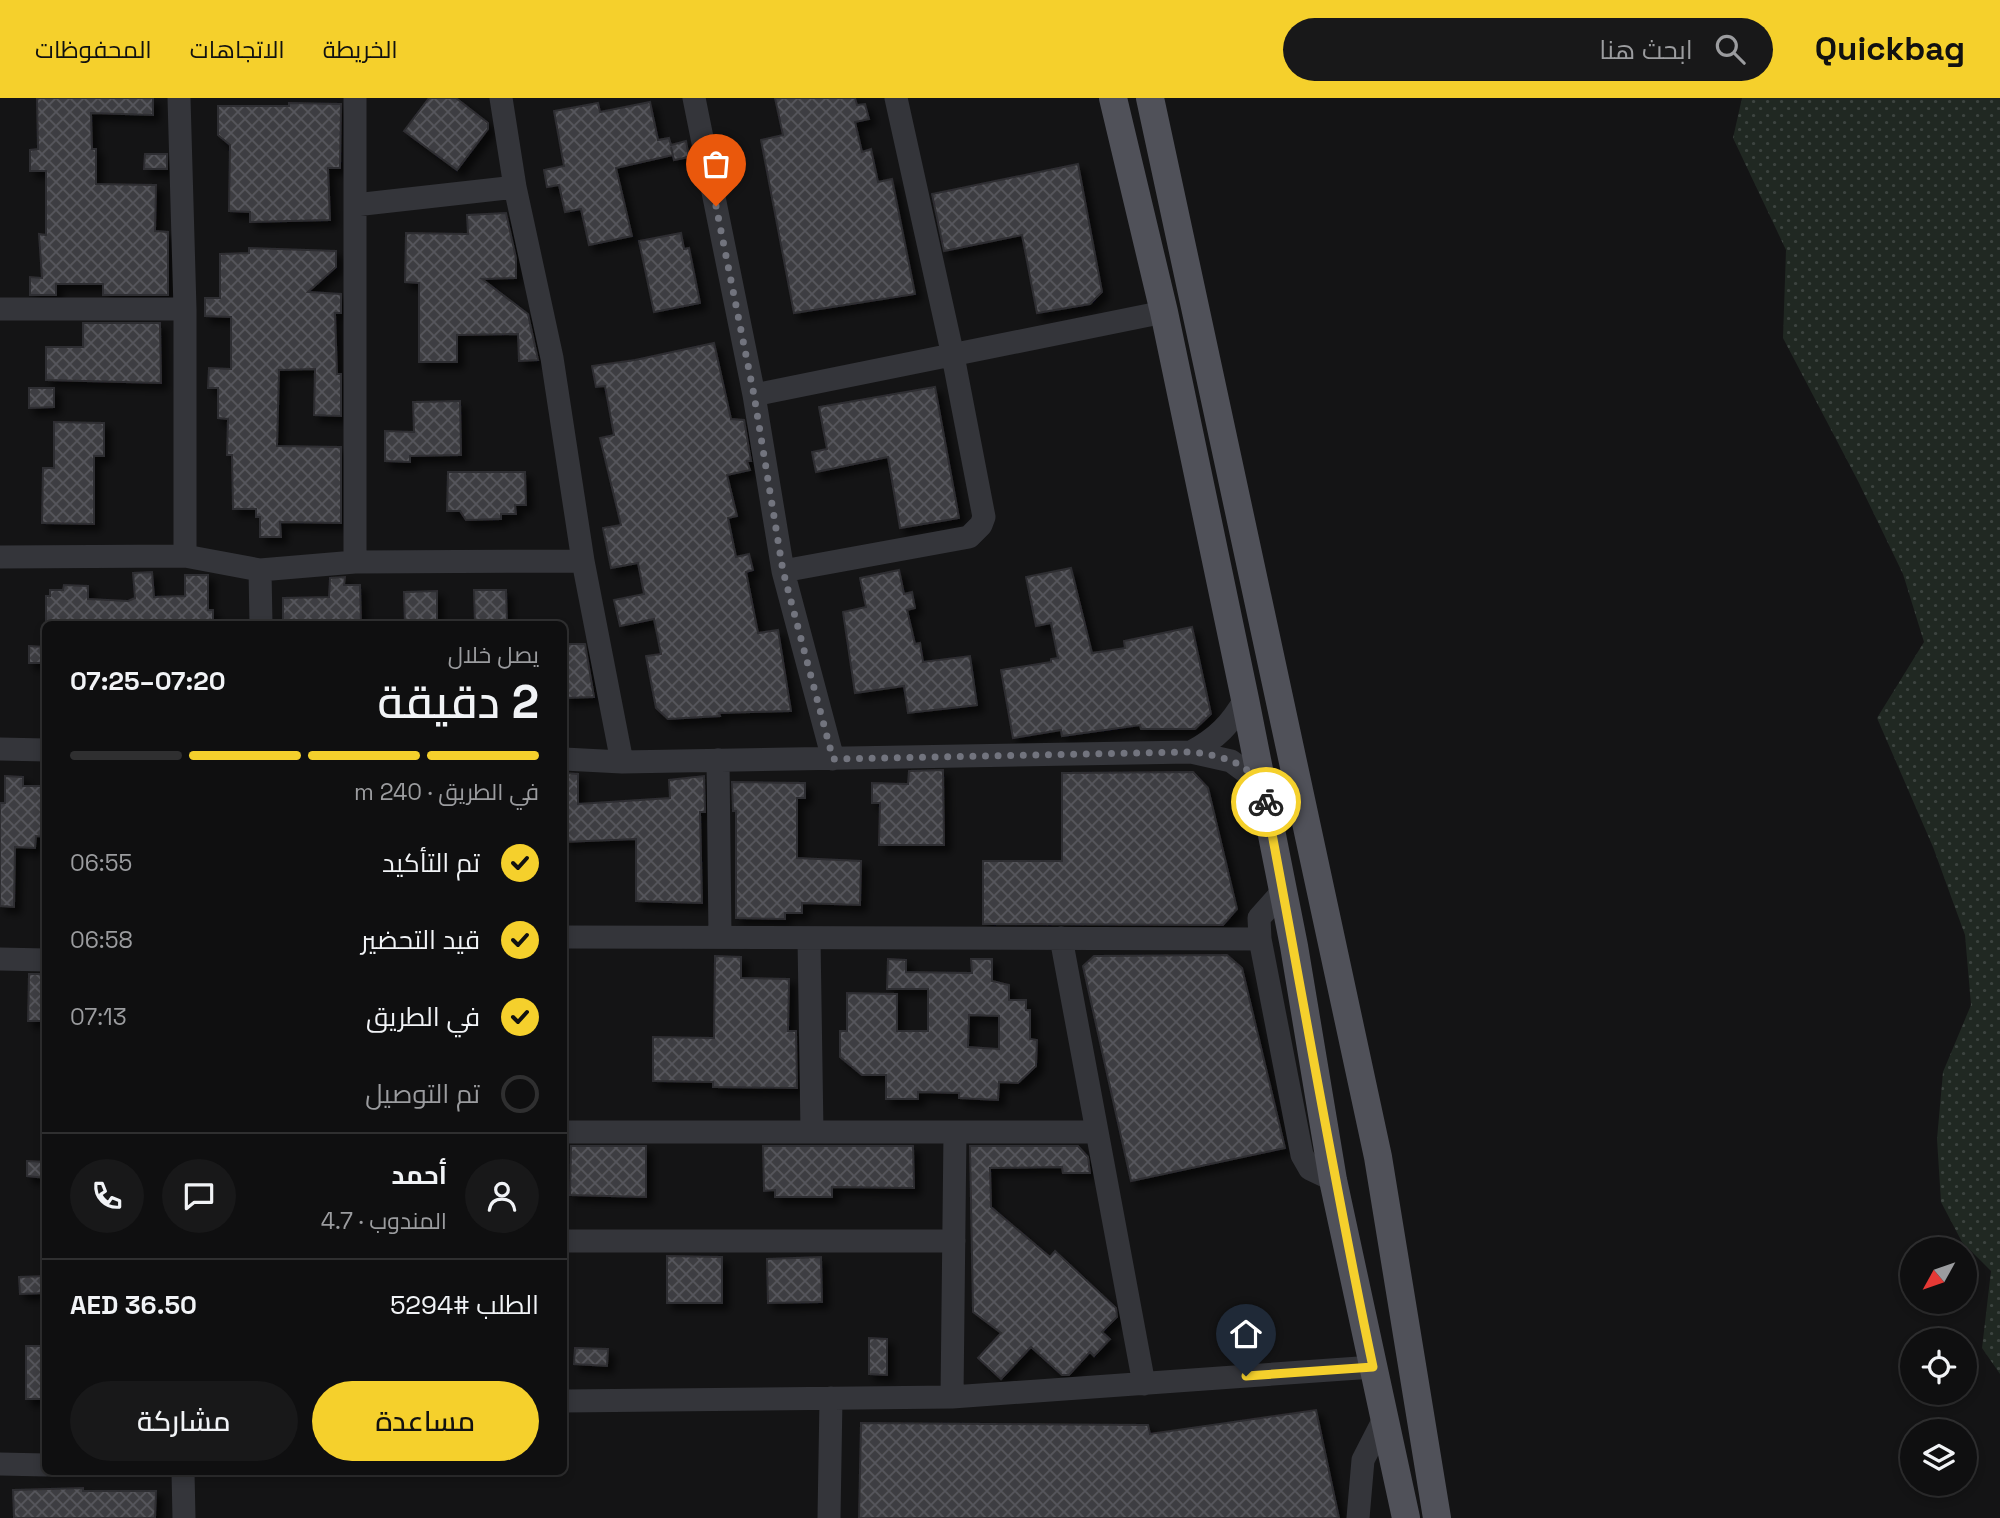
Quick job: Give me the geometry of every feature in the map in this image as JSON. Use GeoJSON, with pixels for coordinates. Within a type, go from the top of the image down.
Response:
{"type":"FeatureCollection","features":[{"type":"Feature","properties":{"kind":"main road"},"geometry":{"type":"LineString","coordinates":[[1113,98],[1164,312],[1245,699],[1283,891],[1333,1180],[1406,1518]]}},
{"type":"Feature","properties":{"kind":"main road"},"geometry":{"type":"LineString","coordinates":[[1150,98],[1378,1157],[1437,1518]]}},
{"type":"Feature","properties":{"kind":"main road"},"geometry":{"type":"LineString","coordinates":[[1393,1464],[1388,1486],[1393,1518]]}},
{"type":"Feature","properties":{"kind":"street"},"geometry":{"type":"LineString","coordinates":[[179,98],[185,309],[185,556]]}},
{"type":"Feature","properties":{"kind":"street"},"geometry":{"type":"LineString","coordinates":[[355,98],[355,562]]}},
{"type":"Feature","properties":{"kind":"street"},"geometry":{"type":"LineString","coordinates":[[501,98],[515,187],[552,358],[583,561],[622,762]]}},
{"type":"Feature","properties":{"kind":"street"},"geometry":{"type":"LineString","coordinates":[[694,98],[754,395],[783,571],[833,759]]}},
{"type":"Feature","properties":{"kind":"street"},"geometry":{"type":"LineString","coordinates":[[783,571],[960,538],[976,532],[984,517],[953,356],[896,98]]}},
{"type":"Feature","properties":{"kind":"street"},"geometry":{"type":"LineString","coordinates":[[355,205],[515,187]]}},
{"type":"Feature","properties":{"kind":"street"},"geometry":{"type":"LineString","coordinates":[[0,309],[185,309]]}},
{"type":"Feature","properties":{"kind":"street"},"geometry":{"type":"LineString","coordinates":[[754,395],[1164,312]]}},
{"type":"Feature","properties":{"kind":"street"},"geometry":{"type":"LineString","coordinates":[[0,557],[185,556],[260,569],[355,562],[583,561]]}},
{"type":"Feature","properties":{"kind":"street"},"geometry":{"type":"LineString","coordinates":[[260,569],[261,621]]}},
{"type":"Feature","properties":{"kind":"street"},"geometry":{"type":"LineString","coordinates":[[1191,752],[1210,742],[1224,730],[1245,699]]}},
{"type":"Feature","properties":{"kind":"street"},"geometry":{"type":"LineString","coordinates":[[0,749],[42,750]]}},
{"type":"Feature","properties":{"kind":"street"},"geometry":{"type":"LineString","coordinates":[[567,760],[622,762],[1191,752],[1231,761],[1262,784]]}},
{"type":"Feature","properties":{"kind":"street"},"geometry":{"type":"LineString","coordinates":[[718,760],[720,937]]}},
{"type":"Feature","properties":{"kind":"street"},"geometry":{"type":"LineString","coordinates":[[1283,891],[1259,918],[1260,939],[1302,1155],[1310,1168],[1333,1180]]}},
{"type":"Feature","properties":{"kind":"street"},"geometry":{"type":"LineString","coordinates":[[567,937],[1260,939]]}},
{"type":"Feature","properties":{"kind":"street"},"geometry":{"type":"LineString","coordinates":[[809,938],[812,1132]]}},
{"type":"Feature","properties":{"kind":"street"},"geometry":{"type":"LineString","coordinates":[[1061,938],[1144,1384]]}},
{"type":"Feature","properties":{"kind":"street"},"geometry":{"type":"LineString","coordinates":[[0,959],[42,960]]}},
{"type":"Feature","properties":{"kind":"street"},"geometry":{"type":"LineString","coordinates":[[567,1132],[1097,1132]]}},
{"type":"Feature","properties":{"kind":"street"},"geometry":{"type":"LineString","coordinates":[[951,1397],[956,1132]]}},
{"type":"Feature","properties":{"kind":"street"},"geometry":{"type":"LineString","coordinates":[[567,1241],[954,1241]]}},
{"type":"Feature","properties":{"kind":"street"},"geometry":{"type":"LineString","coordinates":[[567,1401],[951,1397],[1373,1367]]}},
{"type":"Feature","properties":{"kind":"street"},"geometry":{"type":"LineString","coordinates":[[830,1518],[831,1398]]}},
{"type":"Feature","properties":{"kind":"street"},"geometry":{"type":"LineString","coordinates":[[1357,1518],[1363,1460],[1384,1419]]}},
{"type":"Feature","properties":{"kind":"street"},"geometry":{"type":"LineString","coordinates":[[0,1464],[42,1465]]}},
{"type":"Feature","properties":{"kind":"street"},"geometry":{"type":"LineString","coordinates":[[183,1475],[184,1518]]}},
{"type":"Feature","properties":{"kind":"shaded area"},"geometry":{"type":"Polygon","coordinates":[[[1742,98],[2000,98],[2000,1374],[1982,1348],[1991,1271],[1978,1258],[1978,1237],[1959,1237],[1941,1202],[1937,1139],[1943,1072],[1971,1005],[1965,935],[1933,847],[1877,718],[1924,642],[1903,574],[1783,338],[1786,250],[1733,138],[1742,98]]]}},
{"type":"Feature","properties":{"kind":"building"},"geometry":{"type":"Polygon","coordinates":[[[37,98],[153,98],[153,115],[91,113],[92,149],[96,149],[96,184],[156,185],[155,231],[168,232],[168,295],[103,295],[103,284],[56,284],[56,295],[30,295],[30,277],[42,278],[39,234],[46,235],[46,171],[30,171],[30,150],[38,149],[37,98]]]}},
{"type":"Feature","properties":{"kind":"building"},"geometry":{"type":"Polygon","coordinates":[[[429,98],[456,98],[488,123],[488,129],[457,170],[404,131],[429,98]]]}},
{"type":"Feature","properties":{"kind":"building"},"geometry":{"type":"Polygon","coordinates":[[[775,98],[855,98],[857,105],[865,104],[869,119],[855,122],[862,152],[871,149],[878,182],[892,179],[915,294],[794,313],[761,140],[783,135],[775,98]]]}},
{"type":"Feature","properties":{"kind":"building"},"geometry":{"type":"Polygon","coordinates":[[[650,102],[658,140],[669,138],[671,145],[686,141],[689,157],[674,160],[673,155],[616,168],[632,236],[589,245],[581,209],[565,212],[559,185],[547,187],[544,170],[564,166],[554,111],[598,103],[600,112],[650,102]]]}},
{"type":"Feature","properties":{"kind":"building"},"geometry":{"type":"Polygon","coordinates":[[[289,103],[341,104],[340,168],[328,168],[330,220],[250,222],[250,212],[229,211],[230,145],[218,135],[218,106],[289,106],[289,103]]]}},
{"type":"Feature","properties":{"kind":"building"},"geometry":{"type":"Polygon","coordinates":[[[145,154],[167,154],[167,169],[144,169],[145,154]]]}},
{"type":"Feature","properties":{"kind":"building"},"geometry":{"type":"Polygon","coordinates":[[[1078,164],[1102,292],[1090,304],[1037,313],[1022,235],[944,251],[932,194],[1078,164]]]}},
{"type":"Feature","properties":{"kind":"building"},"geometry":{"type":"Polygon","coordinates":[[[506,213],[516,258],[516,278],[482,279],[528,314],[538,360],[519,361],[518,334],[457,335],[457,362],[419,362],[419,283],[405,282],[406,233],[468,234],[467,215],[506,213]]]}},
{"type":"Feature","properties":{"kind":"building"},"geometry":{"type":"Polygon","coordinates":[[[681,233],[684,249],[689,248],[700,303],[654,312],[639,241],[681,233]]]}},
{"type":"Feature","properties":{"kind":"building"},"geometry":{"type":"Polygon","coordinates":[[[249,248],[336,251],[336,267],[308,292],[341,294],[341,313],[335,313],[337,374],[341,374],[341,416],[314,415],[315,369],[279,370],[277,446],[341,447],[341,523],[280,522],[281,537],[260,537],[260,517],[256,517],[256,509],[233,509],[232,455],[227,455],[228,419],[218,418],[218,388],[208,388],[209,368],[231,369],[231,317],[205,316],[205,298],[220,298],[220,254],[249,253],[249,248]]]}},
{"type":"Feature","properties":{"kind":"building"},"geometry":{"type":"Polygon","coordinates":[[[83,323],[160,323],[161,383],[46,380],[46,347],[83,347],[83,323]]]}},
{"type":"Feature","properties":{"kind":"building"},"geometry":{"type":"Polygon","coordinates":[[[714,343],[731,419],[744,420],[751,461],[747,461],[750,470],[727,475],[737,516],[728,518],[736,557],[749,554],[753,570],[746,572],[758,633],[778,630],[791,711],[719,713],[720,716],[668,719],[656,708],[646,656],[661,654],[654,619],[620,626],[614,600],[644,594],[638,563],[611,568],[603,528],[621,525],[600,438],[614,435],[605,386],[596,387],[592,366],[714,343]]]}},
{"type":"Feature","properties":{"kind":"building"},"geometry":{"type":"Polygon","coordinates":[[[935,387],[959,518],[900,528],[888,457],[816,472],[812,452],[827,449],[819,407],[935,387]]]}},
{"type":"Feature","properties":{"kind":"building"},"geometry":{"type":"Polygon","coordinates":[[[29,388],[54,388],[54,407],[29,408],[29,388]]]}},
{"type":"Feature","properties":{"kind":"building"},"geometry":{"type":"Polygon","coordinates":[[[460,401],[461,455],[410,456],[410,462],[385,461],[385,431],[414,432],[413,402],[460,401]]]}},
{"type":"Feature","properties":{"kind":"building"},"geometry":{"type":"Polygon","coordinates":[[[54,422],[104,423],[104,456],[94,456],[94,524],[42,523],[43,468],[54,468],[54,422]]]}},
{"type":"Feature","properties":{"kind":"building"},"geometry":{"type":"Polygon","coordinates":[[[448,472],[525,472],[526,505],[515,505],[516,514],[501,514],[501,519],[466,520],[460,511],[447,511],[448,472]]]}},
{"type":"Feature","properties":{"kind":"building"},"geometry":{"type":"Polygon","coordinates":[[[1071,568],[1092,653],[1125,648],[1124,641],[1192,627],[1211,714],[1195,729],[1141,729],[1140,725],[1062,736],[1061,730],[1013,738],[1001,670],[1051,662],[1051,659],[1058,658],[1051,623],[1036,626],[1026,577],[1071,568]]]}},
{"type":"Feature","properties":{"kind":"building"},"geometry":{"type":"Polygon","coordinates":[[[899,570],[904,594],[912,592],[915,608],[907,610],[915,644],[920,643],[923,662],[970,656],[977,705],[908,713],[904,686],[855,693],[843,612],[866,607],[860,578],[899,570]]]}},
{"type":"Feature","properties":{"kind":"building"},"geometry":{"type":"Polygon","coordinates":[[[152,572],[154,597],[185,596],[185,575],[208,575],[208,610],[213,610],[213,621],[46,621],[46,596],[50,596],[50,590],[63,590],[64,585],[88,586],[88,599],[128,601],[135,598],[133,573],[152,572]]]}},
{"type":"Feature","properties":{"kind":"building"},"geometry":{"type":"Polygon","coordinates":[[[345,577],[344,585],[360,585],[361,621],[283,621],[283,598],[329,597],[330,578],[345,577]]]}},
{"type":"Feature","properties":{"kind":"building"},"geometry":{"type":"Polygon","coordinates":[[[474,590],[506,590],[507,621],[475,621],[474,590]]]}},
{"type":"Feature","properties":{"kind":"building"},"geometry":{"type":"Polygon","coordinates":[[[437,591],[437,621],[405,621],[404,592],[437,591]]]}},
{"type":"Feature","properties":{"kind":"building"},"geometry":{"type":"Polygon","coordinates":[[[567,644],[585,644],[594,697],[567,698],[567,644]]]}},
{"type":"Feature","properties":{"kind":"building"},"geometry":{"type":"Polygon","coordinates":[[[29,646],[42,647],[42,663],[29,663],[29,646]]]}},
{"type":"Feature","properties":{"kind":"building"},"geometry":{"type":"Polygon","coordinates":[[[943,770],[944,845],[879,845],[880,803],[872,803],[872,783],[908,784],[909,771],[943,770]]]}},
{"type":"Feature","properties":{"kind":"building"},"geometry":{"type":"Polygon","coordinates":[[[1193,772],[1208,788],[1237,909],[1223,925],[983,924],[983,861],[1062,861],[1062,773],[1193,772]]]}},
{"type":"Feature","properties":{"kind":"building"},"geometry":{"type":"Polygon","coordinates":[[[567,773],[578,774],[578,804],[670,798],[669,780],[704,776],[705,812],[700,812],[702,903],[636,901],[636,839],[567,842],[567,773]]]}},
{"type":"Feature","properties":{"kind":"building"},"geometry":{"type":"Polygon","coordinates":[[[5,776],[23,777],[23,786],[42,786],[42,837],[36,836],[35,848],[15,847],[14,907],[0,906],[0,803],[5,803],[5,776]]]}},
{"type":"Feature","properties":{"kind":"building"},"geometry":{"type":"Polygon","coordinates":[[[732,782],[805,783],[805,798],[797,798],[797,858],[861,861],[860,905],[802,903],[802,913],[785,913],[785,919],[736,918],[736,811],[733,811],[732,782]]]}},
{"type":"Feature","properties":{"kind":"building"},"geometry":{"type":"Polygon","coordinates":[[[1227,955],[1242,968],[1285,1148],[1131,1181],[1083,966],[1094,956],[1227,955]]]}},
{"type":"Feature","properties":{"kind":"building"},"geometry":{"type":"Polygon","coordinates":[[[715,956],[741,957],[741,978],[789,979],[788,1031],[796,1031],[797,1088],[713,1087],[713,1082],[653,1081],[653,1037],[714,1038],[715,956]]]}},
{"type":"Feature","properties":{"kind":"building"},"geometry":{"type":"Polygon","coordinates":[[[888,959],[906,960],[906,972],[972,973],[971,959],[992,959],[992,981],[1009,985],[1009,1000],[1026,1000],[1026,1010],[1030,1010],[1030,1039],[1037,1040],[1036,1066],[1018,1083],[999,1082],[998,1100],[959,1098],[959,1093],[918,1092],[918,1099],[886,1099],[886,1075],[862,1075],[840,1057],[840,1031],[847,1031],[847,993],[897,994],[897,1031],[928,1031],[928,989],[887,989],[888,959]],[[969,1015],[968,1047],[999,1049],[999,1016],[969,1015]]]}},
{"type":"Feature","properties":{"kind":"building"},"geometry":{"type":"Polygon","coordinates":[[[29,974],[42,974],[42,1021],[28,1021],[29,974]]]}},
{"type":"Feature","properties":{"kind":"building"},"geometry":{"type":"Polygon","coordinates":[[[571,1146],[646,1146],[646,1197],[570,1195],[571,1146]]]}},
{"type":"Feature","properties":{"kind":"building"},"geometry":{"type":"Polygon","coordinates":[[[763,1146],[913,1146],[914,1188],[832,1187],[832,1197],[775,1197],[775,1190],[764,1191],[763,1146]]]}},
{"type":"Feature","properties":{"kind":"building"},"geometry":{"type":"Polygon","coordinates":[[[970,1146],[1078,1146],[1088,1157],[1090,1173],[1063,1173],[1062,1167],[990,1168],[991,1207],[1050,1257],[1055,1251],[1116,1308],[1117,1317],[1102,1332],[1110,1339],[1094,1356],[1090,1352],[1069,1375],[1062,1375],[1031,1347],[1001,1379],[978,1358],[1001,1333],[973,1312],[970,1146]]]}},
{"type":"Feature","properties":{"kind":"building"},"geometry":{"type":"Polygon","coordinates":[[[27,1161],[42,1162],[42,1178],[27,1176],[27,1161]]]}},
{"type":"Feature","properties":{"kind":"building"},"geometry":{"type":"Polygon","coordinates":[[[667,1256],[722,1257],[722,1303],[667,1303],[667,1256]]]}},
{"type":"Feature","properties":{"kind":"building"},"geometry":{"type":"Polygon","coordinates":[[[821,1257],[822,1302],[768,1303],[767,1259],[821,1257]]]}},
{"type":"Feature","properties":{"kind":"building"},"geometry":{"type":"Polygon","coordinates":[[[42,1276],[42,1293],[20,1294],[19,1277],[42,1276]]]}},
{"type":"Feature","properties":{"kind":"building"},"geometry":{"type":"Polygon","coordinates":[[[869,1338],[887,1339],[887,1375],[869,1374],[869,1338]]]}},
{"type":"Feature","properties":{"kind":"building"},"geometry":{"type":"Polygon","coordinates":[[[26,1346],[42,1346],[42,1399],[26,1399],[26,1346]]]}},
{"type":"Feature","properties":{"kind":"building"},"geometry":{"type":"Polygon","coordinates":[[[575,1348],[608,1349],[607,1366],[574,1364],[575,1348]]]}},
{"type":"Feature","properties":{"kind":"building"},"geometry":{"type":"Polygon","coordinates":[[[1316,1410],[1339,1518],[859,1518],[861,1423],[1148,1425],[1150,1434],[1316,1410]]]}},
{"type":"Feature","properties":{"kind":"building"},"geometry":{"type":"Polygon","coordinates":[[[83,1488],[83,1491],[156,1491],[155,1518],[14,1518],[13,1490],[83,1488]]]}},
{"type":"Feature","properties":{"kind":"way so far"},"geometry":{"type":"LineString","coordinates":[[716,206],[754,395],[783,571],[833,759],[1191,752],[1213,754],[1248,770],[1262,784],[1266,802]]}},
{"type":"Feature","properties":{"kind":"route"},"geometry":{"type":"LineString","coordinates":[[1246,1376],[1373,1367],[1333,1180],[1294,946],[1266,802]]}}]}
